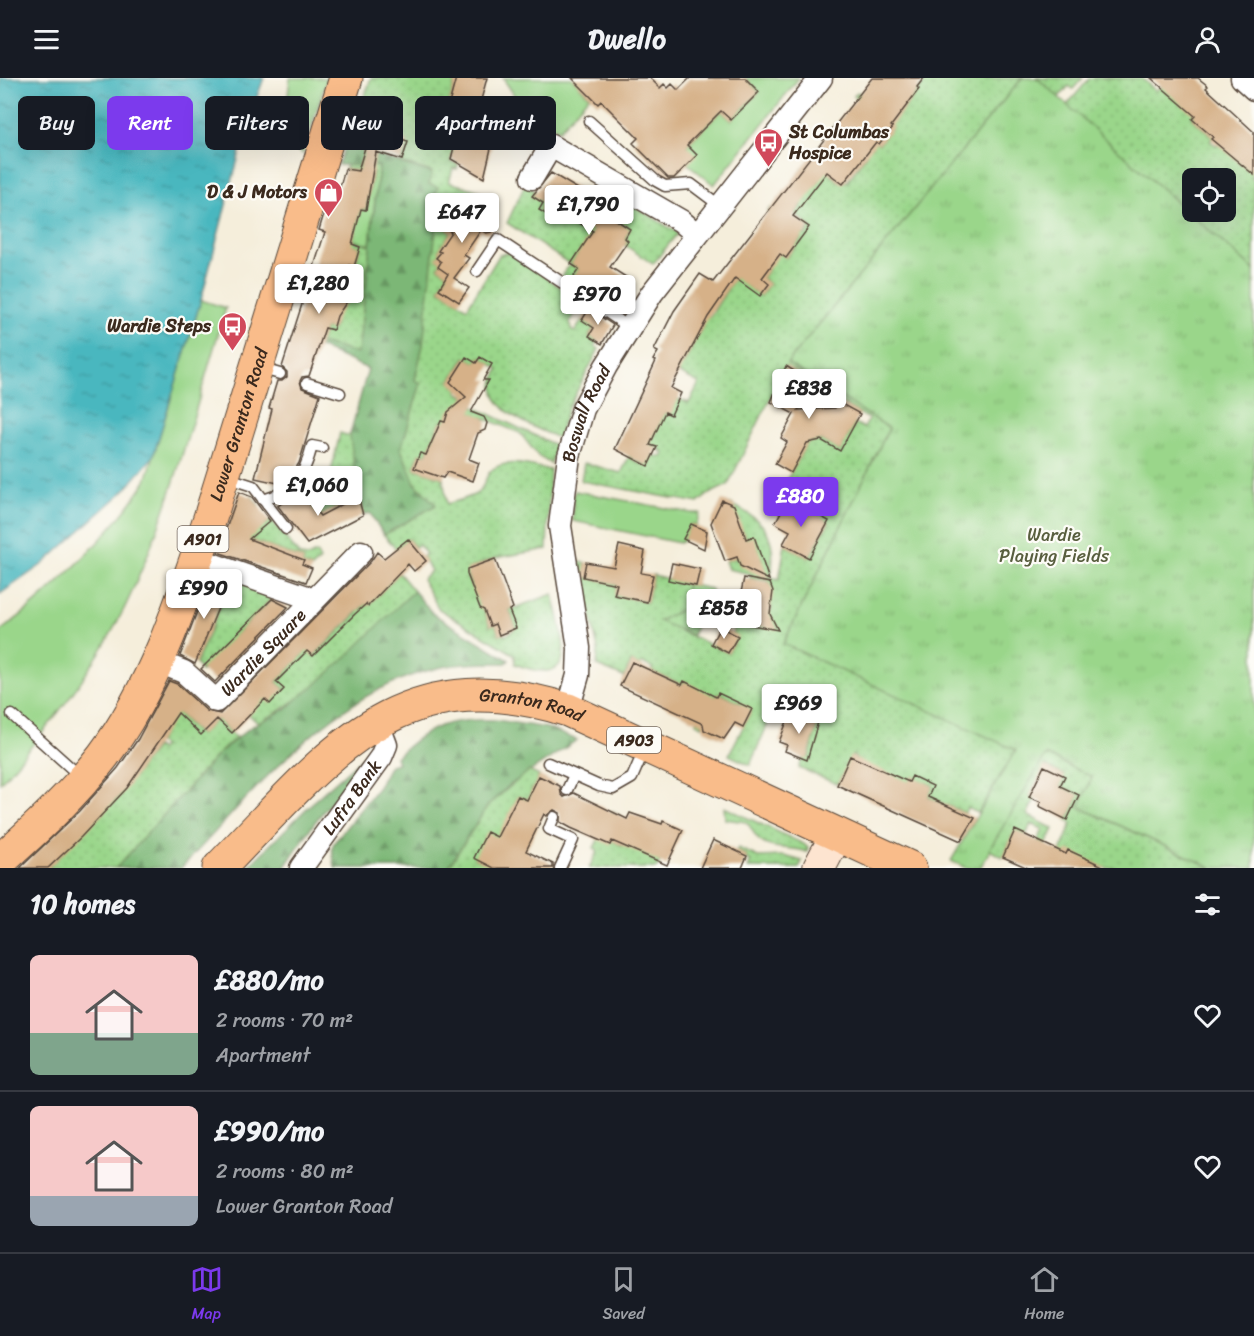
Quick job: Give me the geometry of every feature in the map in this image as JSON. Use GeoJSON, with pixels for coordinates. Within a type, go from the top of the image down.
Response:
{"type":"FeatureCollection","features":[{"type":"Feature","properties":{"kind":"main road","name":"Lower Granton Road"},"geometry":{"type":"LineString","coordinates":[[0,861],[83,780],[121,729],[156,661],[196,558],[223,476],[268,371],[346,78]]}},
{"type":"Feature","properties":{"kind":"main road","name":"Granton Road"},"geometry":{"type":"LineString","coordinates":[[219,868],[331,757],[377,722],[418,704],[463,694],[512,696],[568,710],[910,868]]}},
{"type":"Feature","properties":{"kind":"street","name":"Boswall Road"},"geometry":{"type":"LineString","coordinates":[[568,710],[578,675],[579,648],[561,545],[564,481],[583,409],[629,327],[696,234],[821,78]]}},
{"type":"Feature","properties":{"kind":"street"},"geometry":{"type":"LineString","coordinates":[[1242,78],[1254,89]]}},
{"type":"Feature","properties":{"kind":"street"},"geometry":{"type":"LineString","coordinates":[[532,178],[551,146],[681,221],[696,234]]}},
{"type":"Feature","properties":{"kind":"street","name":"Wardie Square"},"geometry":{"type":"LineString","coordinates":[[156,661],[184,672],[216,700],[361,552]]}},
{"type":"Feature","properties":{"kind":"street","name":"Wardie Square"},"geometry":{"type":"LineString","coordinates":[[196,558],[304,596],[312,602]]}},
{"type":"Feature","properties":{"kind":"street","name":"Lufra Bank"},"geometry":{"type":"LineString","coordinates":[[301,868],[381,757],[386,745],[377,722]]}},
{"type":"Feature","properties":{"kind":"street"},"geometry":{"type":"LineString","coordinates":[[819,868],[837,834]]}},
{"type":"Feature","properties":{"kind":"lane"},"geometry":{"type":"LineString","coordinates":[[589,121],[656,181],[664,186],[691,184],[720,205]]}},
{"type":"Feature","properties":{"kind":"lane"},"geometry":{"type":"LineString","coordinates":[[477,271],[498,240],[629,327]]}},
{"type":"Feature","properties":{"kind":"lane"},"geometry":{"type":"LineString","coordinates":[[307,383],[340,393]]}},
{"type":"Feature","properties":{"kind":"lane"},"geometry":{"type":"LineString","coordinates":[[263,500],[284,492],[296,483],[306,469],[312,446],[322,448]]}},
{"type":"Feature","properties":{"kind":"lane"},"geometry":{"type":"LineString","coordinates":[[223,476],[253,486],[286,530]]}},
{"type":"Feature","properties":{"kind":"lane"},"geometry":{"type":"LineString","coordinates":[[12,715],[83,780]]}},
{"type":"Feature","properties":{"kind":"lane"},"geometry":{"type":"LineString","coordinates":[[548,763],[606,789],[620,787],[632,778],[646,745]]}},
{"type":"Feature","properties":{"kind":"lane"},"geometry":{"type":"LineString","coordinates":[[567,790],[574,775]]}},
{"type":"Feature","properties":{"kind":"lane"},"geometry":{"type":"LineString","coordinates":[[554,817],[549,829],[573,840],[560,868]]}},
{"type":"Feature","properties":{"kind":"green space"},"geometry":{"type":"Polygon","coordinates":[[[290,78],[327,78],[309,135],[309,96],[288,96],[290,78]]]}},
{"type":"Feature","properties":{"kind":"green space"},"geometry":{"type":"Polygon","coordinates":[[[371,78],[456,78],[451,96],[415,96],[415,150],[454,150],[450,162],[458,164],[457,169],[453,168],[449,182],[480,191],[478,198],[468,195],[463,211],[447,229],[451,232],[439,250],[441,252],[437,258],[441,262],[438,267],[448,274],[439,289],[467,308],[500,254],[509,253],[581,301],[570,322],[571,330],[575,332],[582,320],[594,328],[589,336],[597,341],[595,346],[599,349],[567,410],[558,438],[522,421],[500,404],[494,394],[494,382],[499,369],[480,357],[476,363],[465,357],[450,382],[459,388],[457,392],[468,399],[472,406],[555,445],[551,464],[538,456],[520,433],[455,406],[449,424],[441,421],[426,455],[420,453],[414,468],[443,478],[447,504],[477,493],[490,472],[496,467],[519,464],[550,470],[547,549],[495,558],[468,569],[469,574],[467,575],[471,586],[474,585],[490,626],[495,624],[499,635],[503,633],[505,636],[516,628],[509,610],[553,594],[561,626],[563,654],[560,665],[551,670],[537,670],[515,664],[515,655],[439,609],[422,579],[431,571],[423,557],[426,554],[419,545],[415,547],[408,539],[396,549],[384,535],[436,505],[415,483],[401,449],[421,383],[415,380],[423,345],[437,220],[434,219],[436,205],[432,204],[438,187],[429,184],[432,172],[401,163],[407,142],[403,141],[403,96],[365,96],[371,78]]]}},
{"type":"Feature","properties":{"kind":"green space"},"geometry":{"type":"Polygon","coordinates":[[[503,78],[572,78],[589,96],[559,130],[556,129],[556,96],[515,96],[503,78]]]}},
{"type":"Feature","properties":{"kind":"green space"},"geometry":{"type":"Polygon","coordinates":[[[745,78],[799,78],[714,185],[688,164],[687,145],[721,111],[731,120],[759,92],[745,78]]]}},
{"type":"Feature","properties":{"kind":"green space"},"geometry":{"type":"Polygon","coordinates":[[[928,78],[1022,78],[787,363],[889,428],[783,644],[1016,750],[978,813],[967,808],[965,813],[928,797],[933,786],[912,777],[907,787],[858,761],[853,755],[837,784],[799,768],[803,758],[809,757],[818,722],[794,712],[799,698],[789,693],[780,715],[773,712],[750,765],[729,755],[750,713],[740,703],[718,693],[702,726],[696,723],[704,705],[684,681],[682,685],[651,671],[653,668],[642,663],[640,666],[631,662],[624,677],[597,666],[598,649],[579,562],[586,563],[584,577],[617,584],[615,595],[647,602],[653,575],[687,584],[681,610],[659,621],[728,653],[737,637],[733,634],[735,622],[773,626],[772,618],[768,617],[772,607],[766,601],[769,581],[750,578],[751,574],[728,569],[725,561],[737,557],[741,567],[762,559],[746,539],[731,504],[754,518],[767,532],[772,551],[771,578],[779,580],[785,545],[809,558],[829,522],[788,499],[790,495],[781,491],[807,443],[821,440],[840,451],[855,423],[864,428],[869,419],[839,401],[835,408],[818,409],[803,400],[812,382],[786,366],[728,485],[709,494],[698,503],[581,481],[584,463],[621,473],[630,455],[633,460],[645,465],[653,455],[662,457],[665,453],[660,451],[661,449],[649,445],[665,412],[671,415],[672,397],[689,403],[699,383],[670,368],[673,361],[657,352],[683,365],[703,326],[700,312],[710,317],[735,277],[760,296],[769,284],[762,278],[769,269],[752,257],[764,241],[786,258],[801,238],[767,212],[770,208],[805,235],[811,227],[795,214],[802,205],[799,203],[819,182],[802,169],[818,160],[811,155],[818,146],[826,152],[830,174],[841,183],[848,181],[866,155],[832,128],[837,123],[849,132],[855,125],[879,144],[892,127],[854,96],[858,92],[895,120],[928,78]]]}},
{"type":"Feature","properties":{"kind":"green space","name":"Wardie Playing Fields"},"geometry":{"type":"Polygon","coordinates":[[[1022,78],[1037,78],[1182,206],[1182,222],[1200,222],[1254,270],[1254,868],[1213,868],[1079,807],[1092,777],[1046,755],[980,868],[966,868],[951,861],[1015,750],[783,644],[889,428],[787,363],[1022,78]]]}},
{"type":"Feature","properties":{"kind":"green space"},"geometry":{"type":"Polygon","coordinates":[[[1037,78],[1083,78],[1073,89],[1069,86],[1059,97],[1037,78]]]}},
{"type":"Feature","properties":{"kind":"green space"},"geometry":{"type":"Polygon","coordinates":[[[1090,78],[1142,78],[1156,91],[1168,78],[1208,100],[1192,119],[1213,137],[1210,141],[1217,146],[1228,132],[1254,173],[1251,177],[1254,181],[1254,270],[1200,222],[1236,222],[1236,168],[1182,168],[1182,206],[1067,105],[1090,78]]]}},
{"type":"Feature","properties":{"kind":"green space"},"geometry":{"type":"Polygon","coordinates":[[[343,150],[361,150],[433,173],[438,186],[432,204],[436,205],[434,219],[437,220],[423,345],[415,380],[421,383],[401,449],[415,483],[436,505],[384,535],[370,513],[363,515],[349,438],[368,369],[319,347],[320,343],[358,353],[379,166],[338,165],[343,150]]]}},
{"type":"Feature","properties":{"kind":"green space"},"geometry":{"type":"Polygon","coordinates":[[[346,165],[379,166],[370,245],[353,240],[361,209],[366,210],[373,172],[345,169],[346,165]]]}},
{"type":"Feature","properties":{"kind":"green space"},"geometry":{"type":"Polygon","coordinates":[[[525,185],[535,191],[532,196],[583,226],[596,204],[599,206],[590,220],[596,225],[616,195],[678,233],[653,264],[625,245],[628,241],[625,238],[630,229],[584,258],[578,254],[571,264],[579,269],[575,276],[586,286],[583,290],[562,276],[570,264],[507,223],[525,185]]]}},
{"type":"Feature","properties":{"kind":"green space"},"geometry":{"type":"Polygon","coordinates":[[[352,240],[370,245],[358,353],[320,343],[325,328],[333,330],[335,324],[332,304],[344,264],[355,266],[360,247],[350,244],[352,240]]]}},
{"type":"Feature","properties":{"kind":"green space"},"geometry":{"type":"Polygon","coordinates":[[[201,300],[226,308],[181,460],[140,573],[124,609],[98,656],[51,722],[0,783],[0,631],[39,600],[79,562],[117,520],[146,481],[201,300]]]}},
{"type":"Feature","properties":{"kind":"green space"},"geometry":{"type":"Polygon","coordinates":[[[340,433],[350,436],[358,496],[312,520],[311,504],[298,489],[330,477],[340,433]]]}},
{"type":"Feature","properties":{"kind":"green space"},"geometry":{"type":"Polygon","coordinates":[[[575,491],[700,513],[696,526],[691,524],[683,541],[679,543],[573,521],[575,491]]]}},
{"type":"Feature","properties":{"kind":"green space"},"geometry":{"type":"Polygon","coordinates":[[[252,497],[259,506],[254,511],[265,525],[271,520],[300,556],[308,557],[316,553],[320,560],[312,568],[302,564],[304,560],[252,540],[235,542],[252,497]]]}},
{"type":"Feature","properties":{"kind":"green space"},"geometry":{"type":"Polygon","coordinates":[[[399,573],[414,591],[340,663],[301,696],[258,723],[246,712],[257,702],[284,689],[276,682],[307,650],[314,656],[366,604],[369,605],[399,573]]]}},
{"type":"Feature","properties":{"kind":"green space"},"geometry":{"type":"Polygon","coordinates":[[[232,578],[275,595],[201,671],[196,664],[232,578]]]}},
{"type":"Feature","properties":{"kind":"green space"},"geometry":{"type":"Polygon","coordinates":[[[687,584],[711,589],[712,594],[712,609],[708,618],[702,625],[697,624],[692,635],[658,621],[681,610],[687,584]]]}},
{"type":"Feature","properties":{"kind":"green space"},"geometry":{"type":"Polygon","coordinates":[[[414,591],[433,614],[509,660],[506,663],[463,664],[438,668],[399,680],[362,699],[328,722],[296,748],[181,868],[116,868],[219,753],[252,726],[286,709],[414,591]]]}},
{"type":"Feature","properties":{"kind":"green space"},"geometry":{"type":"Polygon","coordinates":[[[176,711],[200,735],[217,719],[236,738],[219,753],[116,868],[48,868],[103,813],[110,799],[114,802],[156,747],[160,750],[163,746],[158,743],[176,711]]]}},
{"type":"Feature","properties":{"kind":"green space"},"geometry":{"type":"Polygon","coordinates":[[[466,720],[496,720],[547,728],[577,740],[510,785],[489,804],[448,868],[335,868],[332,848],[334,843],[378,787],[390,765],[398,763],[396,757],[419,737],[441,726],[466,720]]]}},
{"type":"Feature","properties":{"kind":"green space"},"geometry":{"type":"Polygon","coordinates":[[[1046,755],[1092,777],[1079,807],[1213,868],[1083,868],[1058,858],[1072,823],[1067,820],[1079,795],[1060,786],[1064,775],[1045,766],[1029,796],[1035,799],[1027,815],[1054,829],[1046,845],[1038,841],[1043,829],[1031,824],[1026,835],[1015,831],[1003,857],[989,850],[1046,755]]]}},
{"type":"Feature","properties":{"kind":"green space"},"geometry":{"type":"Polygon","coordinates":[[[361,759],[361,765],[315,822],[284,868],[247,868],[317,798],[361,759]]]}},
{"type":"Feature","properties":{"kind":"green space"},"geometry":{"type":"Polygon","coordinates":[[[529,771],[539,776],[527,800],[518,796],[500,839],[474,858],[500,868],[448,868],[489,804],[529,771]]]}},
{"type":"Feature","properties":{"kind":"green space"},"geometry":{"type":"Polygon","coordinates":[[[724,807],[804,844],[808,848],[807,852],[765,844],[758,839],[746,822],[725,819],[724,807]]]}},
{"type":"Feature","properties":{"kind":"green space"},"geometry":{"type":"Polygon","coordinates":[[[612,811],[619,815],[608,839],[623,846],[627,838],[667,847],[657,868],[589,868],[598,850],[594,848],[612,811]]]}},
{"type":"Feature","properties":{"kind":"green space"},"geometry":{"type":"Polygon","coordinates":[[[738,848],[758,857],[784,856],[802,861],[799,868],[748,868],[751,861],[740,852],[735,854],[738,848]]]}},
{"type":"Feature","properties":{"kind":"water"},"geometry":{"type":"Polygon","coordinates":[[[0,78],[264,78],[257,96],[205,96],[205,150],[240,150],[201,300],[153,457],[124,491],[43,564],[0,594],[0,78]]]}},
{"type":"Feature","properties":{"kind":"building"},"geometry":{"type":"Polygon","coordinates":[[[456,78],[487,78],[482,96],[451,96],[456,78]]]}},
{"type":"Feature","properties":{"kind":"building"},"geometry":{"type":"Polygon","coordinates":[[[572,78],[650,78],[660,88],[664,84],[668,88],[672,84],[678,90],[690,78],[745,78],[759,92],[731,120],[721,111],[687,145],[697,155],[674,178],[668,178],[633,143],[638,138],[601,101],[598,104],[572,78]]]}},
{"type":"Feature","properties":{"kind":"building"},"geometry":{"type":"Polygon","coordinates":[[[872,78],[924,78],[917,87],[919,89],[891,126],[893,127],[879,144],[876,142],[843,184],[827,172],[793,216],[809,227],[786,258],[780,254],[762,278],[769,284],[760,296],[735,278],[708,317],[671,388],[681,393],[671,415],[665,412],[650,445],[657,447],[648,466],[615,449],[656,361],[653,360],[658,352],[654,350],[674,311],[700,274],[713,282],[872,78]]]}},
{"type":"Feature","properties":{"kind":"building"},"geometry":{"type":"Polygon","coordinates":[[[1151,78],[1198,78],[1208,86],[1206,88],[1254,132],[1254,175],[1211,139],[1213,137],[1192,119],[1195,116],[1151,78]]]}},
{"type":"Feature","properties":{"kind":"building"},"geometry":{"type":"Polygon","coordinates":[[[403,141],[408,142],[402,160],[376,152],[366,210],[361,209],[352,244],[360,247],[354,267],[349,265],[339,300],[348,300],[337,316],[333,330],[325,328],[309,376],[302,377],[300,381],[302,388],[320,395],[299,463],[291,476],[282,484],[255,478],[272,409],[269,408],[277,381],[282,381],[287,377],[287,372],[282,367],[325,232],[319,230],[332,188],[339,190],[345,169],[358,171],[364,150],[403,150],[403,141]]]}},
{"type":"Feature","properties":{"kind":"building"},"geometry":{"type":"Polygon","coordinates":[[[453,150],[491,150],[484,178],[451,159],[453,150]]]}},
{"type":"Feature","properties":{"kind":"building"},"geometry":{"type":"Polygon","coordinates":[[[551,173],[598,201],[596,204],[606,210],[604,212],[630,229],[625,238],[628,241],[610,267],[629,279],[611,306],[576,280],[574,276],[579,269],[571,264],[593,231],[560,212],[556,220],[539,210],[543,203],[532,196],[551,173]]]}},
{"type":"Feature","properties":{"kind":"building"},"geometry":{"type":"Polygon","coordinates":[[[470,197],[496,215],[491,232],[486,233],[481,230],[464,255],[469,258],[454,278],[469,288],[459,302],[439,289],[448,274],[438,267],[441,262],[436,258],[451,232],[447,229],[470,197]]]}},
{"type":"Feature","properties":{"kind":"building"},"geometry":{"type":"Polygon","coordinates":[[[589,309],[613,325],[602,344],[589,336],[594,328],[582,320],[589,309]]]}},
{"type":"Feature","properties":{"kind":"building"},"geometry":{"type":"Polygon","coordinates":[[[466,357],[476,363],[480,357],[492,364],[483,380],[489,380],[471,412],[484,417],[487,423],[485,430],[478,433],[469,459],[479,463],[473,481],[447,472],[443,478],[414,468],[420,453],[426,455],[441,421],[445,422],[448,412],[466,397],[450,382],[466,357]]]}},
{"type":"Feature","properties":{"kind":"building"},"geometry":{"type":"Polygon","coordinates":[[[786,366],[812,382],[798,410],[835,408],[838,402],[860,414],[840,451],[821,440],[807,443],[791,473],[775,464],[787,442],[781,438],[794,414],[771,402],[786,366]]]}},
{"type":"Feature","properties":{"kind":"building"},"geometry":{"type":"Polygon","coordinates":[[[299,490],[320,516],[358,496],[363,515],[307,544],[278,506],[299,490]]]}},
{"type":"Feature","properties":{"kind":"building"},"geometry":{"type":"Polygon","coordinates":[[[239,492],[252,497],[270,521],[249,539],[304,560],[302,564],[312,568],[306,582],[218,552],[239,492]]]}},
{"type":"Feature","properties":{"kind":"building"},"geometry":{"type":"Polygon","coordinates":[[[788,499],[829,521],[809,558],[783,544],[790,531],[775,523],[788,499]]]}},
{"type":"Feature","properties":{"kind":"building"},"geometry":{"type":"Polygon","coordinates":[[[722,500],[734,505],[746,539],[754,536],[769,580],[740,566],[737,557],[725,561],[711,523],[722,500]]]}},
{"type":"Feature","properties":{"kind":"building"},"geometry":{"type":"Polygon","coordinates":[[[691,524],[707,531],[704,549],[683,539],[691,524]]]}},
{"type":"Feature","properties":{"kind":"building"},"geometry":{"type":"Polygon","coordinates":[[[408,539],[426,561],[414,571],[408,564],[368,606],[366,604],[355,614],[313,656],[307,651],[276,682],[284,689],[270,704],[265,699],[232,733],[217,719],[201,735],[178,713],[127,788],[81,837],[48,868],[20,868],[80,811],[118,768],[138,739],[169,681],[177,684],[207,711],[220,714],[371,561],[377,552],[384,558],[408,539]]]}},
{"type":"Feature","properties":{"kind":"building"},"geometry":{"type":"Polygon","coordinates":[[[619,545],[645,551],[641,573],[653,575],[647,602],[614,595],[617,584],[583,577],[586,562],[614,567],[619,545]]]}},
{"type":"Feature","properties":{"kind":"building"},"geometry":{"type":"Polygon","coordinates":[[[495,559],[513,608],[509,610],[516,628],[499,635],[495,624],[490,626],[484,610],[480,608],[467,574],[467,569],[495,559]]]}},
{"type":"Feature","properties":{"kind":"building"},"geometry":{"type":"Polygon","coordinates":[[[672,563],[700,569],[696,586],[668,580],[672,563]]]}},
{"type":"Feature","properties":{"kind":"building"},"geometry":{"type":"Polygon","coordinates":[[[210,578],[228,584],[195,664],[180,656],[210,578]]]}},
{"type":"Feature","properties":{"kind":"building"},"geometry":{"type":"Polygon","coordinates":[[[744,578],[770,583],[773,591],[770,614],[778,630],[735,622],[744,578]]]}},
{"type":"Feature","properties":{"kind":"building"},"geometry":{"type":"Polygon","coordinates":[[[272,599],[288,607],[215,682],[201,669],[272,599]]]}},
{"type":"Feature","properties":{"kind":"building"},"geometry":{"type":"Polygon","coordinates":[[[720,627],[738,636],[728,653],[711,644],[720,627]]]}},
{"type":"Feature","properties":{"kind":"building"},"geometry":{"type":"Polygon","coordinates":[[[632,662],[682,685],[684,681],[716,697],[718,693],[752,709],[743,727],[735,723],[724,739],[704,730],[703,724],[620,686],[632,662]]]}},
{"type":"Feature","properties":{"kind":"building"},"geometry":{"type":"Polygon","coordinates":[[[791,711],[818,722],[807,760],[785,751],[787,745],[779,742],[791,711]]]}},
{"type":"Feature","properties":{"kind":"building"},"geometry":{"type":"Polygon","coordinates":[[[850,756],[909,782],[912,776],[933,786],[928,797],[975,818],[961,841],[837,785],[850,756]]]}},
{"type":"Feature","properties":{"kind":"building"},"geometry":{"type":"Polygon","coordinates":[[[1044,766],[1065,776],[1060,786],[1079,795],[1067,820],[1039,806],[1041,802],[1029,797],[1044,766]]]}},
{"type":"Feature","properties":{"kind":"building"},"geometry":{"type":"Polygon","coordinates":[[[539,776],[560,786],[564,797],[574,793],[627,819],[630,813],[662,824],[663,821],[683,830],[667,865],[612,841],[610,845],[571,828],[560,822],[560,813],[554,810],[546,816],[544,814],[526,851],[553,864],[553,868],[494,868],[474,858],[487,832],[497,837],[518,796],[527,800],[539,776]]]}},
{"type":"Feature","properties":{"kind":"building"},"geometry":{"type":"Polygon","coordinates":[[[1015,830],[1066,854],[1068,850],[1107,868],[1028,868],[1003,857],[1015,830]]]}},
{"type":"Feature","properties":{"kind":"building"},"geometry":{"type":"Polygon","coordinates":[[[713,840],[747,856],[742,868],[700,868],[713,840]]]}},
{"type":"Feature","properties":{"kind":"place","name":"St Columbas Hospice"},"geometry":{"type":"Point","coordinates":[768,168]}},
{"type":"Feature","properties":{"kind":"place","name":"D & J Motors"},"geometry":{"type":"Point","coordinates":[328,218]}},
{"type":"Feature","properties":{"kind":"place","name":"Wardie Steps"},"geometry":{"type":"Point","coordinates":[232,352]}}]}
